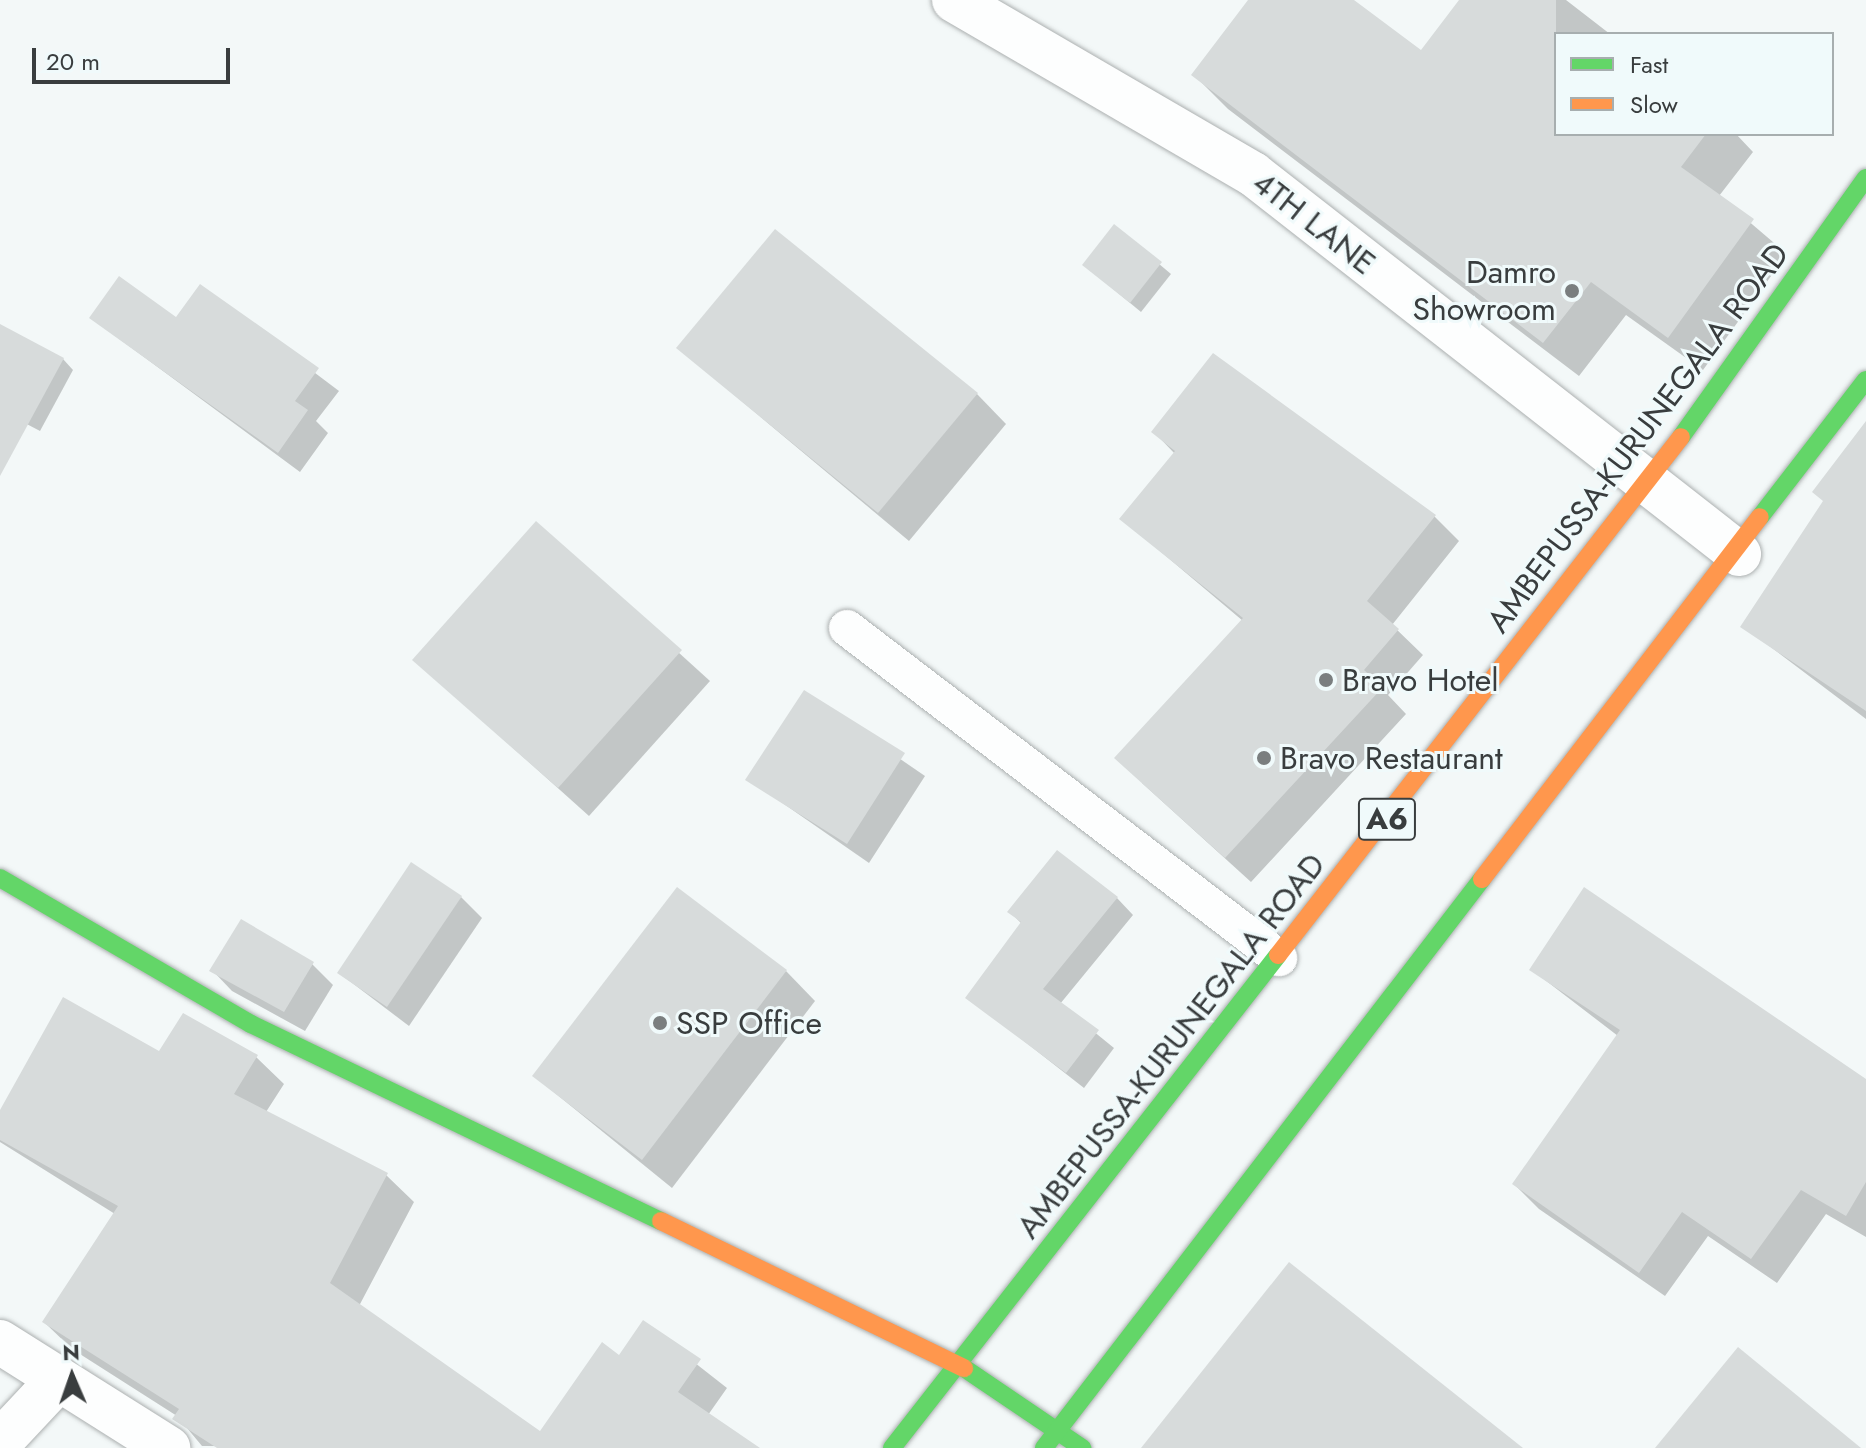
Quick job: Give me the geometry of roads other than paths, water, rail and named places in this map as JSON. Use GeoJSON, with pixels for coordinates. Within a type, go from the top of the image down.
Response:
{"type":"FeatureCollection","features":[{"type":"Feature","properties":{"kind":"main road","name":"AMBEPUSSA-KURUNEGALA ROAD"},"geometry":{"type":"LineString","coordinates":[[892,1448],[1646,486],[1866,178]]}},
{"type":"Feature","properties":{"kind":"main road"},"geometry":{"type":"LineString","coordinates":[[1044,1448],[1739,554],[1866,380]]}},
{"type":"Feature","properties":{"kind":"main road"},"geometry":{"type":"LineString","coordinates":[[0,878],[251,1024],[960,1365],[1061,1428],[1082,1448]]}},
{"type":"Feature","properties":{"kind":"street","name":"4TH LANE"},"geometry":{"type":"LineString","coordinates":[[954,0],[1253,174],[1646,486],[1739,554]]}},
{"type":"Feature","properties":{"kind":"street"},"geometry":{"type":"LineString","coordinates":[[0,1342],[168,1448]]}},
{"type":"Feature","properties":{"kind":"street"},"geometry":{"type":"LineString","coordinates":[[0,1442],[58,1380]]}},
{"type":"Feature","properties":{"kind":"lane"},"geometry":{"type":"LineString","coordinates":[[847,628],[1279,958]]}},
{"type":"Feature","properties":{"kind":"place","name":"Damro Showroom"},"geometry":{"type":"Point","coordinates":[1572,291]}},
{"type":"Feature","properties":{"kind":"place","name":"Bravo Hotel"},"geometry":{"type":"Point","coordinates":[1326,680]}},
{"type":"Feature","properties":{"kind":"place","name":"Bravo Restaurant"},"geometry":{"type":"Point","coordinates":[1264,758]}},
{"type":"Feature","properties":{"kind":"place","name":"SSP Office"},"geometry":{"type":"Point","coordinates":[660,1023]}}]}
